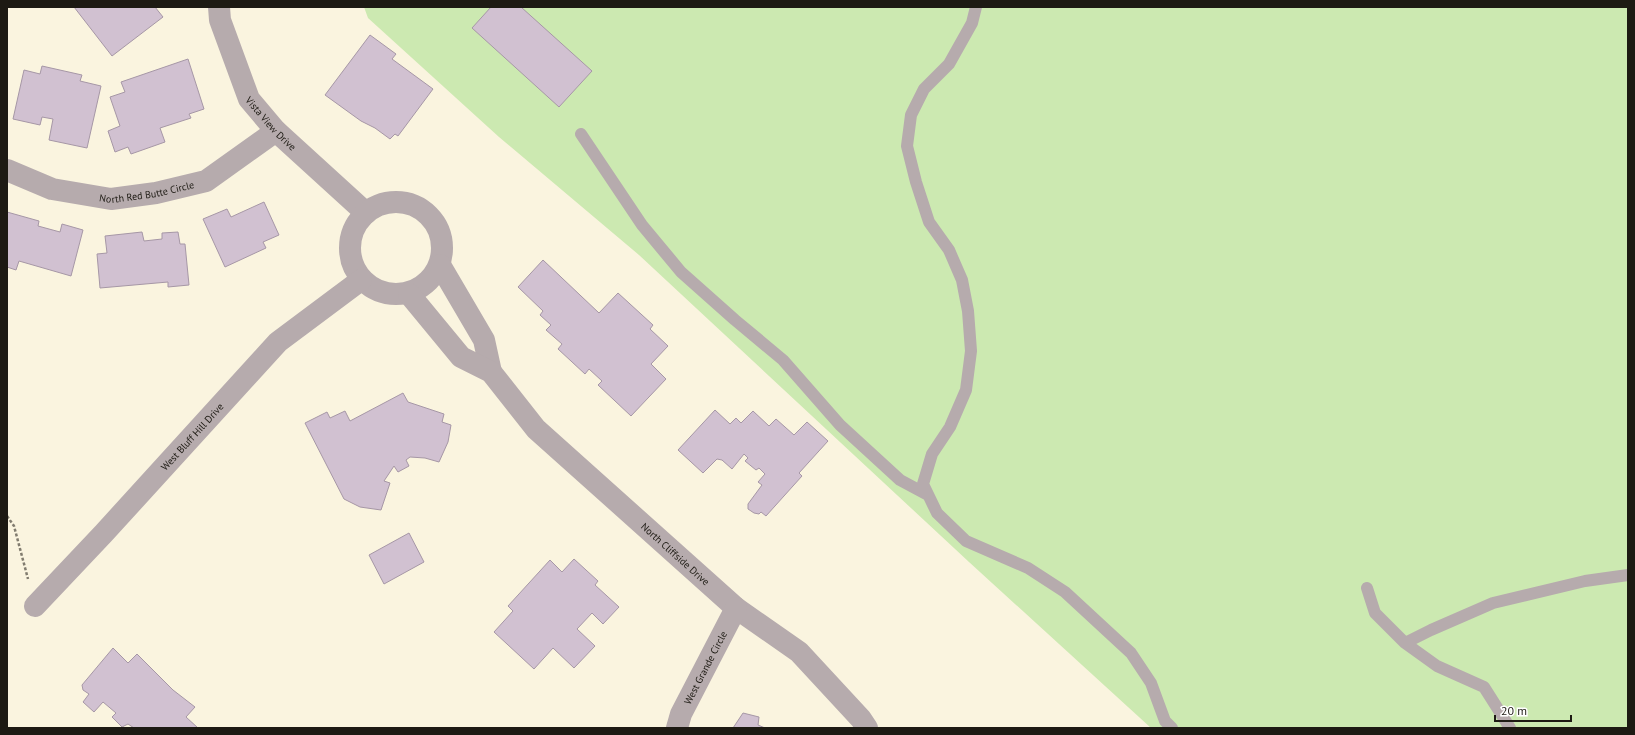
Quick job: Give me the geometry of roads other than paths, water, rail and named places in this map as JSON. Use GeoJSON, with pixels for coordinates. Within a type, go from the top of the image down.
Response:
{"type":"FeatureCollection","features":[{"type":"Feature","properties":{"kind":"street","name":"Vista View Drive"},"geometry":{"type":"LineString","coordinates":[[219,7],[220,20],[249,99],[276,131],[366,213]]}},
{"type":"Feature","properties":{"kind":"street","name":"North Red Butte Circle"},"geometry":{"type":"LineString","coordinates":[[7,170],[52,189],[111,199],[156,193],[206,181],[276,131]]}},
{"type":"Feature","properties":{"kind":"street"},"geometry":{"type":"LineString","coordinates":[[397,201],[413,204],[433,219],[438,227],[443,243],[440,265],[426,284],[408,294],[384,294],[374,290],[361,280],[356,273],[350,258],[351,235],[355,225],[366,213],[387,202],[397,201]]}},
{"type":"Feature","properties":{"kind":"street","name":"North Cliffside Drive"},"geometry":{"type":"LineString","coordinates":[[440,265],[484,340],[490,372]]}},
{"type":"Feature","properties":{"kind":"street","name":"West Bluff Hill Drive"},"geometry":{"type":"LineString","coordinates":[[35,606],[104,534],[278,342],[361,280]]}},
{"type":"Feature","properties":{"kind":"street","name":"North Cliffside Drive"},"geometry":{"type":"LineString","coordinates":[[408,294],[461,357],[490,372],[536,429],[736,608],[799,652],[861,719],[867,728]]}},
{"type":"Feature","properties":{"kind":"street","name":"West Grande Circle"},"geometry":{"type":"LineString","coordinates":[[677,728],[681,714],[736,608]]}},
{"type":"Feature","properties":{"kind":"lane"},"geometry":{"type":"LineString","coordinates":[[976,7],[972,23],[949,64],[924,89],[914,108],[911,115],[907,146],[916,182],[929,222],[949,250],[962,280],[968,310],[971,351],[966,390],[950,427],[932,454],[923,484],[937,513],[966,541],[1028,568],[1065,592],[1131,653],[1151,683],[1165,721],[1172,728]]}},
{"type":"Feature","properties":{"kind":"lane"},"geometry":{"type":"LineString","coordinates":[[581,134],[642,225],[681,272],[783,360],[840,425],[900,480],[928,495]]}},
{"type":"Feature","properties":{"kind":"lane"},"geometry":{"type":"LineString","coordinates":[[1405,643],[1493,603],[1585,581],[1628,575]]}},
{"type":"Feature","properties":{"kind":"lane"},"geometry":{"type":"LineString","coordinates":[[1367,588],[1375,613],[1405,643],[1437,666],[1484,687],[1510,728]]}}]}
